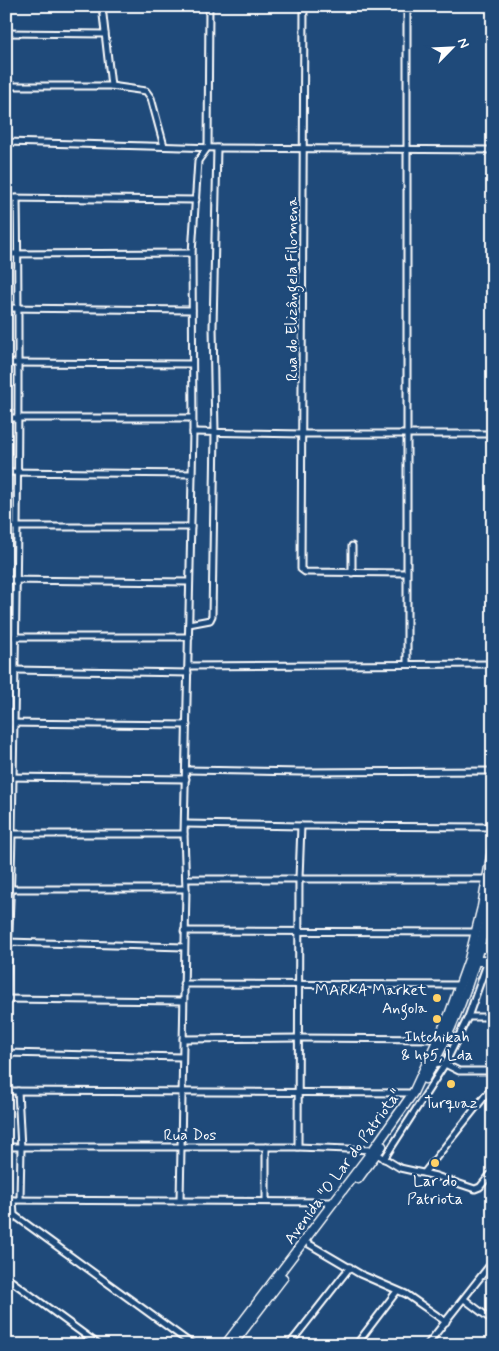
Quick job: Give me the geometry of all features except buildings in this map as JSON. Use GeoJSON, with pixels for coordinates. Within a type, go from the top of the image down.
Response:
{"type":"FeatureCollection","features":[{"type":"Feature","properties":{"kind":"main road","name":"Avenida \"O Lar do Patriota\""},"geometry":{"type":"LineString","coordinates":[[225,1345],[334,1202],[378,1155],[413,1093],[439,1039],[460,985],[476,932],[493,845]]}},
{"type":"Feature","properties":{"kind":"main road","name":"Avenida \"O Lar do Patriota\""},"geometry":{"type":"LineString","coordinates":[[232,1345],[378,1155],[408,1109],[434,1063],[450,1029],[479,948],[493,887]]}},
{"type":"Feature","properties":{"kind":"main road"},"geometry":{"type":"LineString","coordinates":[[479,948],[493,948]]}},
{"type":"Feature","properties":{"kind":"main road"},"geometry":{"type":"LineString","coordinates":[[475,961],[490,961]]}},
{"type":"Feature","properties":{"kind":"street"},"geometry":{"type":"LineString","coordinates":[[102,6],[111,86]]}},
{"type":"Feature","properties":{"kind":"street"},"geometry":{"type":"LineString","coordinates":[[180,1200],[186,889],[184,824],[187,770],[193,432],[192,253],[198,160],[208,147],[209,6]]}},
{"type":"Feature","properties":{"kind":"street","name":"Rua do Elizângela Filomena"},"geometry":{"type":"LineString","coordinates":[[304,6],[301,569],[303,572],[352,573]]}},
{"type":"Feature","properties":{"kind":"street"},"geometry":{"type":"LineString","coordinates":[[407,664],[406,150],[408,6]]}},
{"type":"Feature","properties":{"kind":"street"},"geometry":{"type":"LineString","coordinates":[[6,33],[105,34]]}},
{"type":"Feature","properties":{"kind":"street"},"geometry":{"type":"LineString","coordinates":[[6,86],[111,86],[142,90],[149,94],[164,146]]}},
{"type":"Feature","properties":{"kind":"street"},"geometry":{"type":"LineString","coordinates":[[6,142],[217,148],[493,150]]}},
{"type":"Feature","properties":{"kind":"street"},"geometry":{"type":"LineString","coordinates":[[189,624],[206,622],[212,616],[215,432],[213,327],[217,148]]}},
{"type":"Feature","properties":{"kind":"street"},"geometry":{"type":"LineString","coordinates":[[6,198],[196,200]]}},
{"type":"Feature","properties":{"kind":"street"},"geometry":{"type":"LineString","coordinates":[[6,1023],[9,777],[13,724],[17,527],[17,198]]}},
{"type":"Feature","properties":{"kind":"street"},"geometry":{"type":"LineString","coordinates":[[6,254],[192,253]]}},
{"type":"Feature","properties":{"kind":"street"},"geometry":{"type":"LineString","coordinates":[[6,308],[192,310]]}},
{"type":"Feature","properties":{"kind":"street"},"geometry":{"type":"LineString","coordinates":[[6,363],[192,364]]}},
{"type":"Feature","properties":{"kind":"street"},"geometry":{"type":"LineString","coordinates":[[6,418],[192,418]]}},
{"type":"Feature","properties":{"kind":"street"},"geometry":{"type":"LineString","coordinates":[[193,432],[493,434]]}},
{"type":"Feature","properties":{"kind":"street"},"geometry":{"type":"LineString","coordinates":[[6,472],[192,474]]}},
{"type":"Feature","properties":{"kind":"street"},"geometry":{"type":"LineString","coordinates":[[6,527],[191,527]]}},
{"type":"Feature","properties":{"kind":"street"},"geometry":{"type":"LineString","coordinates":[[352,546],[352,573],[406,573]]}},
{"type":"Feature","properties":{"kind":"street"},"geometry":{"type":"LineString","coordinates":[[6,580],[189,582]]}},
{"type":"Feature","properties":{"kind":"street"},"geometry":{"type":"LineString","coordinates":[[6,637],[189,637]]}},
{"type":"Feature","properties":{"kind":"street"},"geometry":{"type":"LineString","coordinates":[[189,666],[493,664]]}},
{"type":"Feature","properties":{"kind":"street"},"geometry":{"type":"LineString","coordinates":[[14,670],[188,673]]}},
{"type":"Feature","properties":{"kind":"street"},"geometry":{"type":"LineString","coordinates":[[6,724],[187,725]]}},
{"type":"Feature","properties":{"kind":"street"},"geometry":{"type":"LineString","coordinates":[[187,770],[301,772],[493,771]]}},
{"type":"Feature","properties":{"kind":"street"},"geometry":{"type":"LineString","coordinates":[[9,777],[186,779]]}},
{"type":"Feature","properties":{"kind":"street"},"geometry":{"type":"LineString","coordinates":[[184,824],[493,827]]}},
{"type":"Feature","properties":{"kind":"street"},"geometry":{"type":"LineString","coordinates":[[298,1147],[299,878],[301,826]]}},
{"type":"Feature","properties":{"kind":"street"},"geometry":{"type":"LineString","coordinates":[[9,834],[184,834]]}},
{"type":"Feature","properties":{"kind":"street"},"geometry":{"type":"LineString","coordinates":[[186,878],[487,879]]}},
{"type":"Feature","properties":{"kind":"street"},"geometry":{"type":"LineString","coordinates":[[8,889],[186,889]]}},
{"type":"Feature","properties":{"kind":"street"},"geometry":{"type":"LineString","coordinates":[[184,931],[476,932]]}},
{"type":"Feature","properties":{"kind":"street"},"geometry":{"type":"LineString","coordinates":[[8,942],[184,946]]}},
{"type":"Feature","properties":{"kind":"street"},"geometry":{"type":"LineString","coordinates":[[490,961],[468,1017],[445,1064],[378,1155],[400,1168],[477,1189],[493,1171]]}},
{"type":"Feature","properties":{"kind":"street"},"geometry":{"type":"LineString","coordinates":[[183,984],[460,985]]}},
{"type":"Feature","properties":{"kind":"street"},"geometry":{"type":"LineString","coordinates":[[6,998],[183,1001]]}},
{"type":"Feature","properties":{"kind":"street"},"geometry":{"type":"LineString","coordinates":[[468,1017],[493,1017]]}},
{"type":"Feature","properties":{"kind":"street"},"geometry":{"type":"LineString","coordinates":[[183,1039],[439,1039]]}},
{"type":"Feature","properties":{"kind":"street"},"geometry":{"type":"LineString","coordinates":[[6,1053],[182,1057]]}},
{"type":"Feature","properties":{"kind":"street"},"geometry":{"type":"LineString","coordinates":[[434,1063],[445,1064],[460,1071],[493,1071]]}},
{"type":"Feature","properties":{"kind":"street"},"geometry":{"type":"LineString","coordinates":[[424,1173],[493,1086]]}},
{"type":"Feature","properties":{"kind":"street"},"geometry":{"type":"LineString","coordinates":[[6,1091],[413,1093]]}},
{"type":"Feature","properties":{"kind":"street"},"geometry":{"type":"LineString","coordinates":[[18,1091],[21,1148],[20,1200]]}},
{"type":"Feature","properties":{"kind":"street","name":"Rua Dos"},"geometry":{"type":"LineString","coordinates":[[6,1147],[298,1147],[378,1155]]}},
{"type":"Feature","properties":{"kind":"street"},"geometry":{"type":"LineString","coordinates":[[266,1147],[266,1200]]}},
{"type":"Feature","properties":{"kind":"street"},"geometry":{"type":"LineString","coordinates":[[6,1200],[266,1200],[334,1202]]}},
{"type":"Feature","properties":{"kind":"street"},"geometry":{"type":"LineString","coordinates":[[6,1226],[14,1215],[13,1200]]}},
{"type":"Feature","properties":{"kind":"street"},"geometry":{"type":"LineString","coordinates":[[14,1215],[193,1345]]}},
{"type":"Feature","properties":{"kind":"street"},"geometry":{"type":"LineString","coordinates":[[309,1244],[350,1267],[406,1294],[446,1322]]}},
{"type":"Feature","properties":{"kind":"street"},"geometry":{"type":"LineString","coordinates":[[427,1345],[493,1262]]}},
{"type":"Feature","properties":{"kind":"street"},"geometry":{"type":"LineString","coordinates":[[289,1345],[350,1267]]}},
{"type":"Feature","properties":{"kind":"street"},"geometry":{"type":"LineString","coordinates":[[6,1277],[99,1345]]}},
{"type":"Feature","properties":{"kind":"street"},"geometry":{"type":"LineString","coordinates":[[356,1345],[397,1291]]}},
{"type":"Feature","properties":{"kind":"street"},"geometry":{"type":"LineString","coordinates":[[464,1298],[493,1321]]}},
{"type":"Feature","properties":{"kind":"place","name":"MARKA Market Angola"},"geometry":{"type":"Point","coordinates":[437,998]}},
{"type":"Feature","properties":{"kind":"place","name":"Ihtchikah & hp5, Lda"},"geometry":{"type":"Point","coordinates":[437,1019]}},
{"type":"Feature","properties":{"kind":"place","name":"Turquaz"},"geometry":{"type":"Point","coordinates":[451,1084]}},
{"type":"Feature","properties":{"kind":"place","name":"Lar do Patriota"},"geometry":{"type":"Point","coordinates":[435,1163]}}]}
